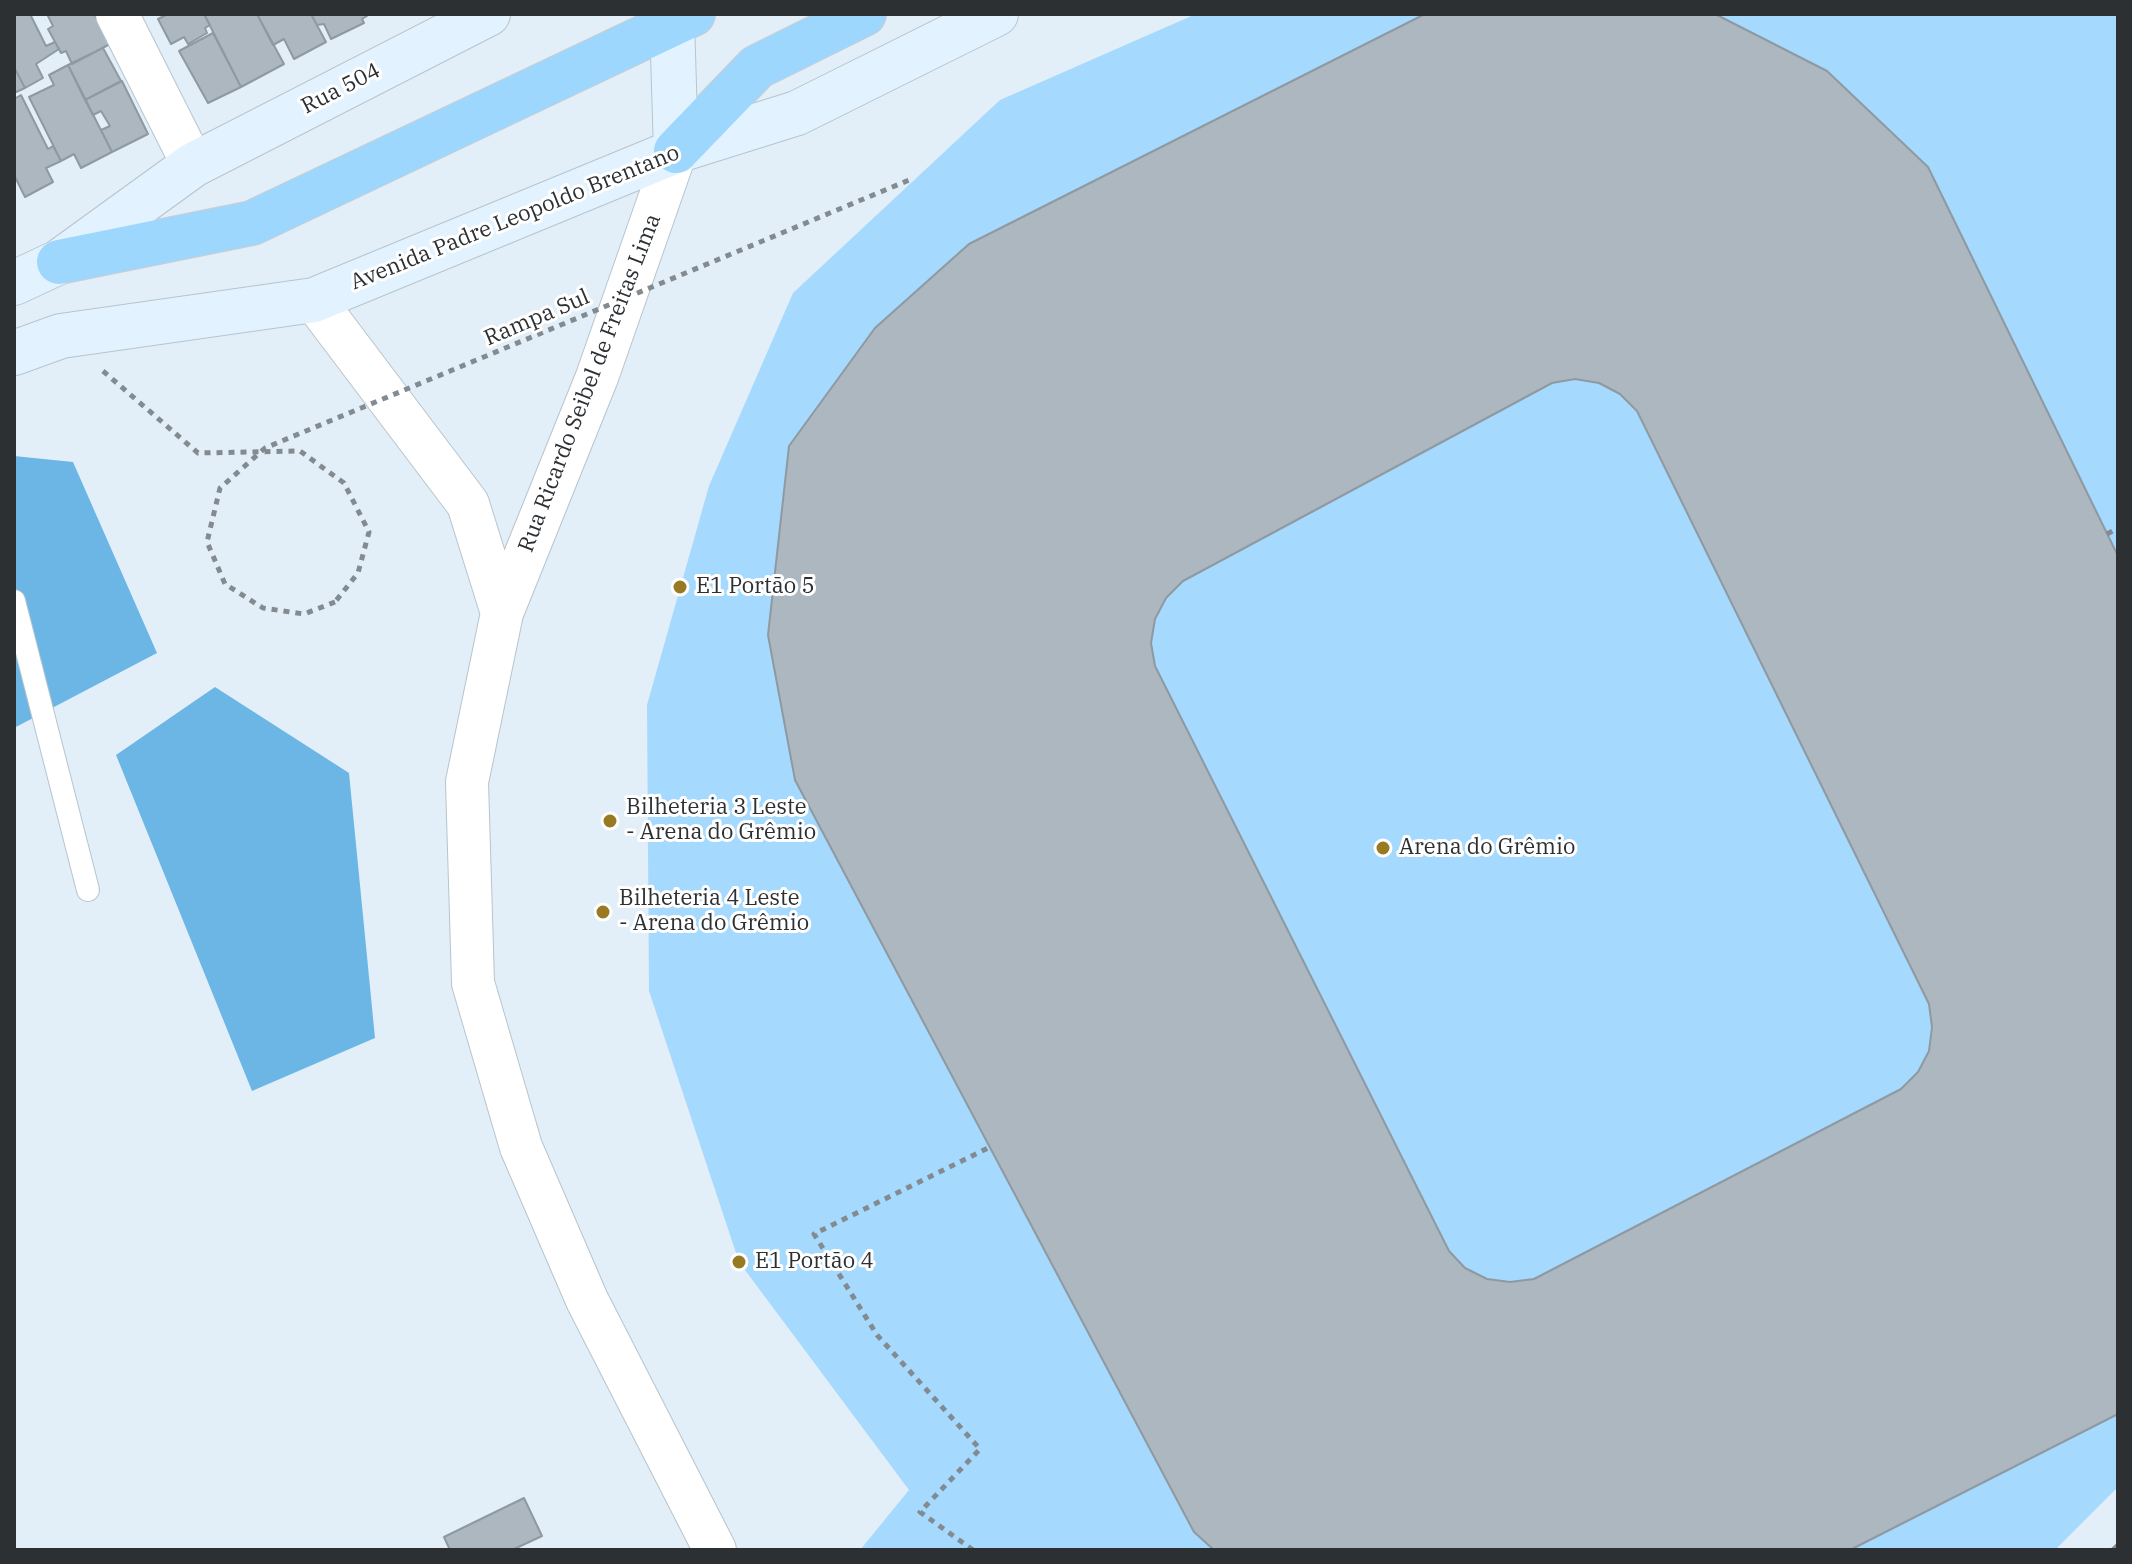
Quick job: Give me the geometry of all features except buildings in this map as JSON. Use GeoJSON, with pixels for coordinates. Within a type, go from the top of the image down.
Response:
{"type":"FeatureCollection","features":[{"type":"Feature","properties":{"kind":"highway"},"geometry":{"type":"LineString","coordinates":[[676,151],[757,67],[864,14]]}},
{"type":"Feature","properties":{"kind":"highway"},"geometry":{"type":"LineString","coordinates":[[59,262],[252,223],[682,16]]}},
{"type":"Feature","properties":{"kind":"main road","name":"Rua 504"},"geometry":{"type":"LineString","coordinates":[[193,165],[488,14]]}},
{"type":"Feature","properties":{"kind":"main road","name":"Avenida Padre Leopoldo Brentano"},"geometry":{"type":"LineString","coordinates":[[14,353],[61,336],[314,300],[676,151],[797,113],[996,14]]}},
{"type":"Feature","properties":{"kind":"main road"},"geometry":{"type":"LineString","coordinates":[[676,151],[682,16]]}},
{"type":"Feature","properties":{"kind":"main road"},"geometry":{"type":"LineString","coordinates":[[14,283],[59,262],[193,165]]}},
{"type":"Feature","properties":{"kind":"street"},"geometry":{"type":"LineString","coordinates":[[117,14],[193,165]]}},
{"type":"Feature","properties":{"kind":"street","name":"Rua Ricardo Seibel de Freitas Lima"},"geometry":{"type":"LineString","coordinates":[[676,151],[597,377],[502,613],[467,782],[473,983],[521,1147],[587,1300],[715,1550]]}},
{"type":"Feature","properties":{"kind":"street","name":"Rua Ricardo Seibel de Freitas Lima"},"geometry":{"type":"LineString","coordinates":[[314,300],[468,504],[502,613]]}},
{"type":"Feature","properties":{"kind":"lane"},"geometry":{"type":"LineString","coordinates":[[14,601],[88,890]]}},
{"type":"Feature","properties":{"kind":"path","name":"Rampa Sul"},"geometry":{"type":"LineString","coordinates":[[61,336],[198,453],[300,451],[344,483],[369,532],[358,573],[335,602],[304,614],[263,608],[225,584],[207,542],[220,488],[265,448],[914,178]]}},
{"type":"Feature","properties":{"kind":"path"},"geometry":{"type":"LineString","coordinates":[[2107,534],[2118,528]]}},
{"type":"Feature","properties":{"kind":"path"},"geometry":{"type":"LineString","coordinates":[[973,1550],[920,1512],[980,1449],[877,1335],[814,1234],[990,1147]]}},
{"type":"Feature","properties":{"kind":"path"},"geometry":{"type":"LineString","coordinates":[[2113,1550],[2118,1545]]}},
{"type":"Feature","properties":{"kind":"shaded area","name":"Arena do Grêmio"},"geometry":{"type":"Polygon","coordinates":[[[1196,14],[2118,14],[2118,1487],[2055,1550],[860,1550],[909,1490],[739,1262],[649,991],[647,705],[709,486],[793,293],[1000,100],[1196,14]]]}},
{"type":"Feature","properties":{"kind":"shaded area"},"geometry":{"type":"Polygon","coordinates":[[[14,456],[73,462],[157,653],[14,728],[14,456]]]}},
{"type":"Feature","properties":{"kind":"shaded area"},"geometry":{"type":"Polygon","coordinates":[[[215,687],[349,773],[375,1038],[252,1091],[116,755],[215,687]]]}},
{"type":"Feature","properties":{"kind":"place","name":"E1 Portão 5"},"geometry":{"type":"Point","coordinates":[680,587]}},
{"type":"Feature","properties":{"kind":"place","name":"Bilheteria 3 Leste - Arena do Grêmio"},"geometry":{"type":"Point","coordinates":[610,821]}},
{"type":"Feature","properties":{"kind":"place","name":"Arena do Grêmio"},"geometry":{"type":"Point","coordinates":[1383,848]}},
{"type":"Feature","properties":{"kind":"place","name":"Bilheteria 4 Leste - Arena do Grêmio"},"geometry":{"type":"Point","coordinates":[603,912]}},
{"type":"Feature","properties":{"kind":"place","name":"E1 Portão 4"},"geometry":{"type":"Point","coordinates":[739,1262]}}]}
